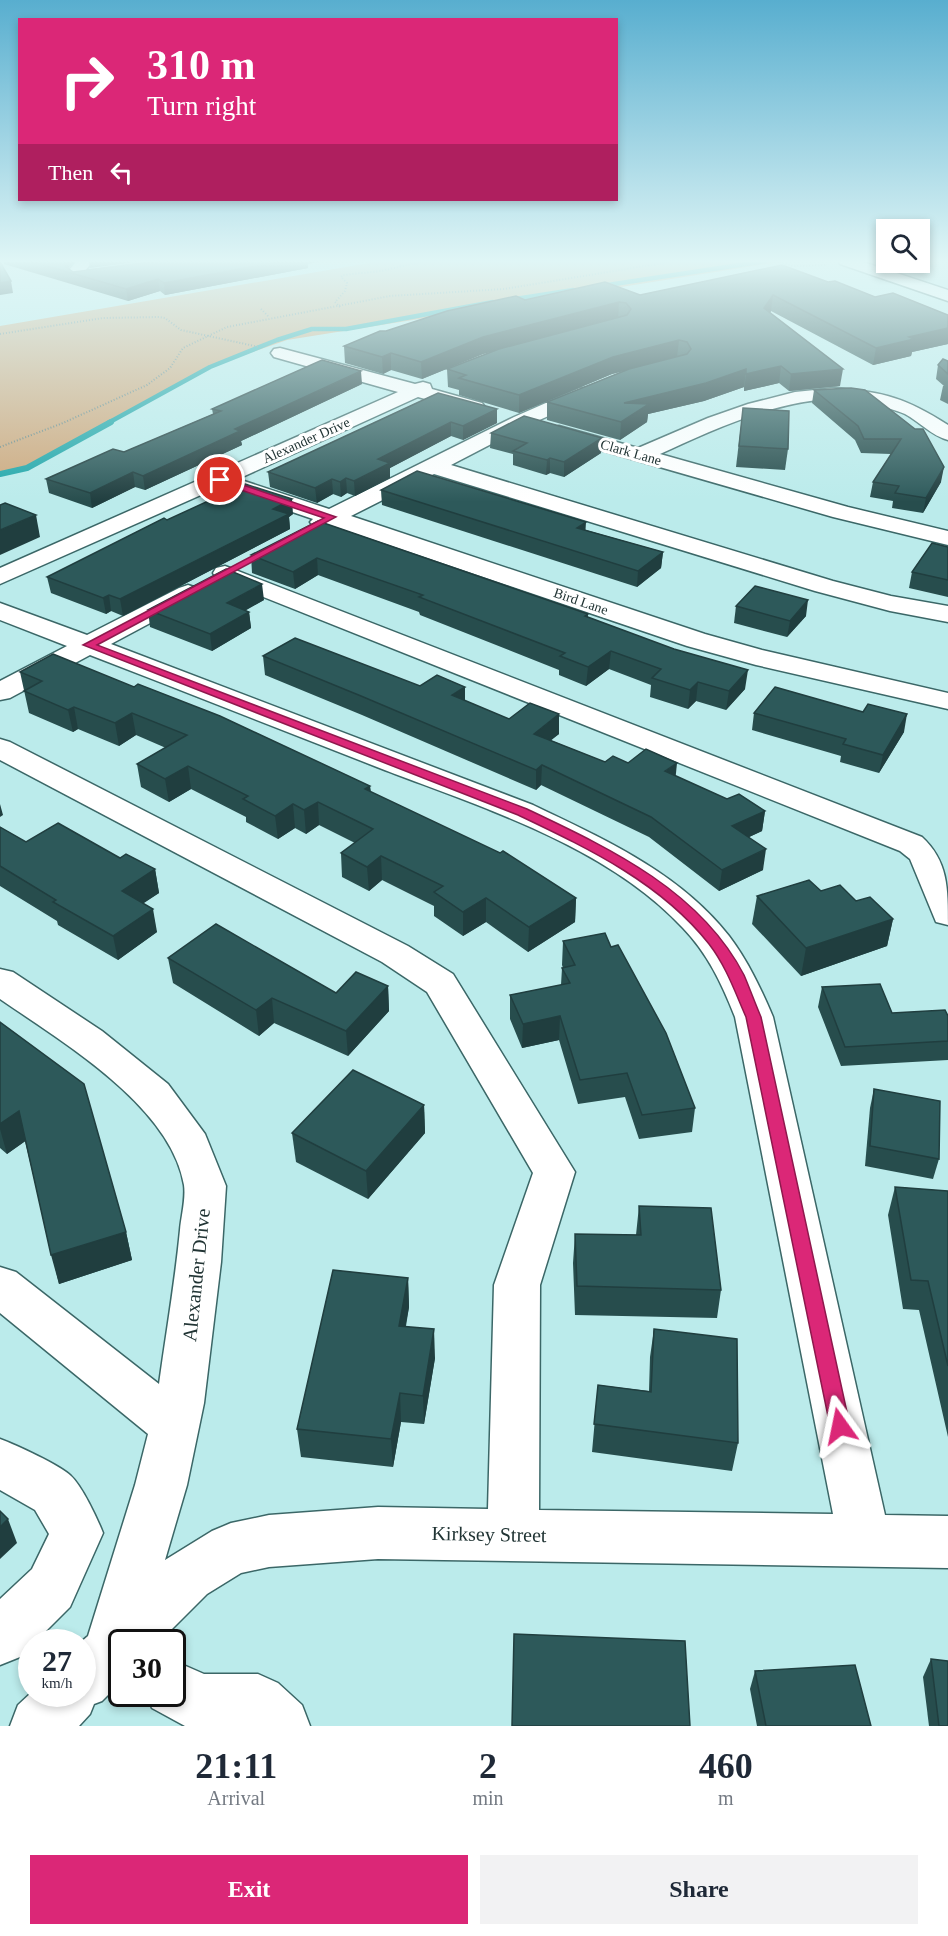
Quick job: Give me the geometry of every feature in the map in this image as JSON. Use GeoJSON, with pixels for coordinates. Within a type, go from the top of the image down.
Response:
{"type":"FeatureCollection","features":[{"type":"Feature","properties":{"kind":"street","name":"Clark Lane"},"geometry":{"type":"LineString","coordinates":[[280,353],[841,512],[948,538]]}},
{"type":"Feature","properties":{"kind":"street","name":"Alexander Drive"},"geometry":{"type":"LineString","coordinates":[[0,577],[447,377]]}},
{"type":"Feature","properties":{"kind":"street"},"geometry":{"type":"LineString","coordinates":[[302,532],[521,420],[602,386]]}},
{"type":"Feature","properties":{"kind":"street"},"geometry":{"type":"LineString","coordinates":[[640,455],[734,414],[767,404],[833,393],[873,397],[903,407],[932,421],[948,434]]}},
{"type":"Feature","properties":{"kind":"street"},"geometry":{"type":"LineString","coordinates":[[432,466],[824,586],[890,603],[948,614]]}},
{"type":"Feature","properties":{"kind":"street","name":"Bird Lane"},"geometry":{"type":"LineString","coordinates":[[220,480],[696,640],[756,657],[948,701]]}},
{"type":"Feature","properties":{"kind":"street"},"geometry":{"type":"LineString","coordinates":[[0,692],[254,558]]}},
{"type":"Feature","properties":{"kind":"street"},"geometry":{"type":"LineString","coordinates":[[225,573],[911,844],[925,854],[948,914]]}},
{"type":"Feature","properties":{"kind":"street"},"geometry":{"type":"LineString","coordinates":[[0,611],[522,812],[582,840],[635,870],[670,896],[714,940],[736,975],[753,1017],[864,1540]]}},
{"type":"Feature","properties":{"kind":"street"},"geometry":{"type":"LineString","coordinates":[[0,748],[395,954],[440,983],[554,1172],[517,1285],[513,1535]]}},
{"type":"Feature","properties":{"kind":"street","name":"Alexander Drive"},"geometry":{"type":"LineString","coordinates":[[0,981],[89,1041],[154,1094],[190,1145],[205,1186],[199,1262],[175,1426],[161,1485],[105,1664]]}},
{"type":"Feature","properties":{"kind":"street"},"geometry":{"type":"LineString","coordinates":[[0,1286],[175,1426]]}},
{"type":"Feature","properties":{"kind":"street"},"geometry":{"type":"LineString","coordinates":[[0,1463],[53,1493],[77,1533],[51,1588],[0,1637]]}},
{"type":"Feature","properties":{"kind":"street","name":"Kirksey Street"},"geometry":{"type":"LineString","coordinates":[[105,1664],[188,1575],[231,1549],[269,1541],[378,1533],[948,1542]]}},
{"type":"Feature","properties":{"kind":"street"},"geometry":{"type":"LineString","coordinates":[[186,1696],[199,1703],[259,1718]]}},
{"type":"Feature","properties":{"kind":"street"},"geometry":{"type":"LineString","coordinates":[[39,1726],[57,1707]]}},
{"type":"Feature","properties":{"kind":"path"},"geometry":{"type":"LineString","coordinates":[[0,447],[63,423],[147,385],[170,368],[183,348],[195,342]]}},
{"type":"Feature","properties":{"kind":"path"},"geometry":{"type":"LineString","coordinates":[[235,342],[242,343]]}},
{"type":"Feature","properties":{"kind":"shaded area"},"geometry":{"type":"Polygon","coordinates":[[[0,342],[283,342],[210,367],[27,468],[0,474],[0,342]]]}},
{"type":"Feature","properties":{"kind":"building"},"geometry":{"type":"Polygon","coordinates":[[[355,342],[472,342],[421,362],[391,353],[382,357],[344,346],[355,342]]]}},
{"type":"Feature","properties":{"kind":"building"},"geometry":{"type":"Polygon","coordinates":[[[527,342],[673,342],[613,357],[519,395],[459,378],[466,375],[447,369],[499,349],[527,342]]]}},
{"type":"Feature","properties":{"kind":"building"},"geometry":{"type":"Polygon","coordinates":[[[685,342],[807,342],[843,369],[791,374],[781,366],[746,374],[746,369],[706,383],[624,403],[649,404],[621,422],[547,402],[629,369],[687,354],[691,349],[685,342]]]}},
{"type":"Feature","properties":{"kind":"building"},"geometry":{"type":"Polygon","coordinates":[[[863,342],[903,342],[876,348],[863,342]]]}},
{"type":"Feature","properties":{"kind":"building"},"geometry":{"type":"Polygon","coordinates":[[[943,359],[948,361],[948,374],[938,365],[943,359]]]}},
{"type":"Feature","properties":{"kind":"building"},"geometry":{"type":"Polygon","coordinates":[[[322,360],[361,371],[235,429],[240,431],[143,476],[133,472],[90,493],[46,479],[113,449],[124,452],[221,411],[212,409],[322,360]]]}},
{"type":"Feature","properties":{"kind":"building"},"geometry":{"type":"Polygon","coordinates":[[[851,388],[865,390],[915,429],[923,429],[944,467],[926,498],[895,493],[899,486],[873,482],[901,439],[864,439],[858,426],[814,390],[851,388]]]}},
{"type":"Feature","properties":{"kind":"building"},"geometry":{"type":"Polygon","coordinates":[[[438,393],[497,409],[463,426],[451,422],[378,459],[390,463],[354,481],[346,478],[340,482],[332,479],[315,488],[268,472],[438,393]]]}},
{"type":"Feature","properties":{"kind":"building"},"geometry":{"type":"Polygon","coordinates":[[[743,408],[789,411],[788,449],[739,446],[743,408]]]}},
{"type":"Feature","properties":{"kind":"building"},"geometry":{"type":"Polygon","coordinates":[[[524,416],[602,438],[564,462],[513,451],[527,443],[491,433],[524,416]]]}},
{"type":"Feature","properties":{"kind":"building"},"geometry":{"type":"Polygon","coordinates":[[[417,471],[586,522],[577,528],[663,552],[638,571],[381,490],[417,471]]]}},
{"type":"Feature","properties":{"kind":"building"},"geometry":{"type":"Polygon","coordinates":[[[245,484],[292,499],[273,509],[289,514],[120,599],[109,595],[103,598],[47,577],[164,518],[167,520],[245,484]]]}},
{"type":"Feature","properties":{"kind":"building"},"geometry":{"type":"Polygon","coordinates":[[[5,503],[36,515],[0,530],[0,505],[5,503]]]}},
{"type":"Feature","properties":{"kind":"building"},"geometry":{"type":"Polygon","coordinates":[[[318,521],[588,614],[585,616],[674,649],[748,670],[729,691],[698,682],[690,690],[652,678],[661,669],[611,651],[588,667],[560,656],[565,653],[419,597],[423,595],[317,558],[293,572],[251,555],[318,521]]]}},
{"type":"Feature","properties":{"kind":"building"},"geometry":{"type":"Polygon","coordinates":[[[932,543],[948,547],[948,580],[912,572],[932,543]]]}},
{"type":"Feature","properties":{"kind":"building"},"geometry":{"type":"Polygon","coordinates":[[[226,569],[262,584],[227,603],[249,612],[210,634],[148,610],[226,569]]]}},
{"type":"Feature","properties":{"kind":"building"},"geometry":{"type":"Polygon","coordinates":[[[755,586],[808,600],[790,621],[736,606],[755,586]]]}},
{"type":"Feature","properties":{"kind":"building"},"geometry":{"type":"Polygon","coordinates":[[[295,638],[420,686],[437,675],[465,687],[452,695],[509,719],[530,703],[559,714],[534,734],[605,762],[613,756],[628,763],[646,749],[677,763],[665,771],[727,799],[739,794],[765,811],[732,826],[766,849],[722,870],[651,817],[542,765],[536,770],[263,656],[295,638]]]}},
{"type":"Feature","properties":{"kind":"building"},"geometry":{"type":"Polygon","coordinates":[[[53,654],[134,687],[138,684],[220,716],[370,786],[365,789],[500,853],[503,851],[576,898],[529,927],[486,898],[463,912],[434,892],[443,886],[381,856],[367,867],[341,853],[373,829],[318,802],[304,810],[293,804],[275,816],[243,799],[248,796],[188,766],[165,779],[137,764],[187,735],[132,713],[115,723],[74,707],[68,710],[24,691],[42,681],[20,672],[53,654]]]}},
{"type":"Feature","properties":{"kind":"building"},"geometry":{"type":"Polygon","coordinates":[[[775,687],[863,712],[868,704],[907,714],[883,755],[843,744],[846,739],[754,713],[775,687]]]}},
{"type":"Feature","properties":{"kind":"building"},"geometry":{"type":"Polygon","coordinates":[[[58,823],[120,858],[126,854],[155,869],[122,891],[153,909],[113,936],[53,902],[56,900],[0,866],[0,827],[26,842],[58,823]]]}},
{"type":"Feature","properties":{"kind":"building"},"geometry":{"type":"Polygon","coordinates":[[[809,880],[821,891],[840,885],[856,901],[870,897],[893,919],[806,948],[757,896],[809,880]]]}},
{"type":"Feature","properties":{"kind":"building"},"geometry":{"type":"Polygon","coordinates":[[[216,924],[336,993],[356,972],[388,986],[346,1031],[272,998],[256,1010],[168,958],[216,924]]]}},
{"type":"Feature","properties":{"kind":"building"},"geometry":{"type":"Polygon","coordinates":[[[605,933],[611,947],[618,945],[666,1033],[695,1108],[642,1115],[627,1073],[580,1080],[560,1016],[523,1024],[510,995],[570,983],[562,968],[575,965],[563,941],[605,933]]]}},
{"type":"Feature","properties":{"kind":"building"},"geometry":{"type":"Polygon","coordinates":[[[880,984],[892,1013],[945,1010],[948,1016],[948,1041],[845,1047],[822,987],[880,984]]]}},
{"type":"Feature","properties":{"kind":"building"},"geometry":{"type":"Polygon","coordinates":[[[0,1022],[84,1084],[126,1232],[51,1255],[19,1111],[0,1124],[0,1022]]]}},
{"type":"Feature","properties":{"kind":"building"},"geometry":{"type":"Polygon","coordinates":[[[353,1070],[424,1105],[366,1171],[292,1133],[353,1070]]]}},
{"type":"Feature","properties":{"kind":"building"},"geometry":{"type":"Polygon","coordinates":[[[874,1089],[940,1101],[939,1159],[870,1146],[874,1089]]]}},
{"type":"Feature","properties":{"kind":"building"},"geometry":{"type":"Polygon","coordinates":[[[895,1187],[948,1191],[948,1366],[928,1281],[911,1280],[895,1187]]]}},
{"type":"Feature","properties":{"kind":"building"},"geometry":{"type":"Polygon","coordinates":[[[639,1206],[711,1208],[721,1290],[577,1286],[575,1234],[641,1235],[639,1206]]]}},
{"type":"Feature","properties":{"kind":"building"},"geometry":{"type":"Polygon","coordinates":[[[333,1270],[408,1278],[399,1326],[434,1329],[423,1396],[400,1393],[391,1439],[297,1429],[333,1270]]]}},
{"type":"Feature","properties":{"kind":"building"},"geometry":{"type":"Polygon","coordinates":[[[654,1329],[737,1339],[738,1443],[594,1424],[598,1385],[651,1392],[654,1329]]]}},
{"type":"Feature","properties":{"kind":"building"},"geometry":{"type":"Polygon","coordinates":[[[0,1511],[8,1519],[0,1527],[0,1511]]]}},
{"type":"Feature","properties":{"kind":"building"},"geometry":{"type":"Polygon","coordinates":[[[514,1634],[685,1641],[690,1726],[512,1726],[514,1634]]]}},
{"type":"Feature","properties":{"kind":"building"},"geometry":{"type":"Polygon","coordinates":[[[931,1659],[948,1661],[948,1726],[939,1726],[931,1659]]]}},
{"type":"Feature","properties":{"kind":"building"},"geometry":{"type":"Polygon","coordinates":[[[855,1665],[871,1726],[766,1726],[755,1671],[855,1665]]]}},
{"type":"Feature","properties":{"kind":"waterway"},"geometry":{"type":"LineString","coordinates":[[108,423],[210,367],[273,342]]}},
{"type":"Feature","properties":{"kind":"waterway"},"geometry":{"type":"LineString","coordinates":[[0,474],[27,468],[111,422]]}},
{"type":"Feature","properties":{"kind":"route"},"geometry":{"type":"LineString","coordinates":[[220,480],[332,517],[88,645],[522,812],[582,840],[635,870],[670,896],[714,940],[736,975],[753,1017],[840,1426]]}}]}
